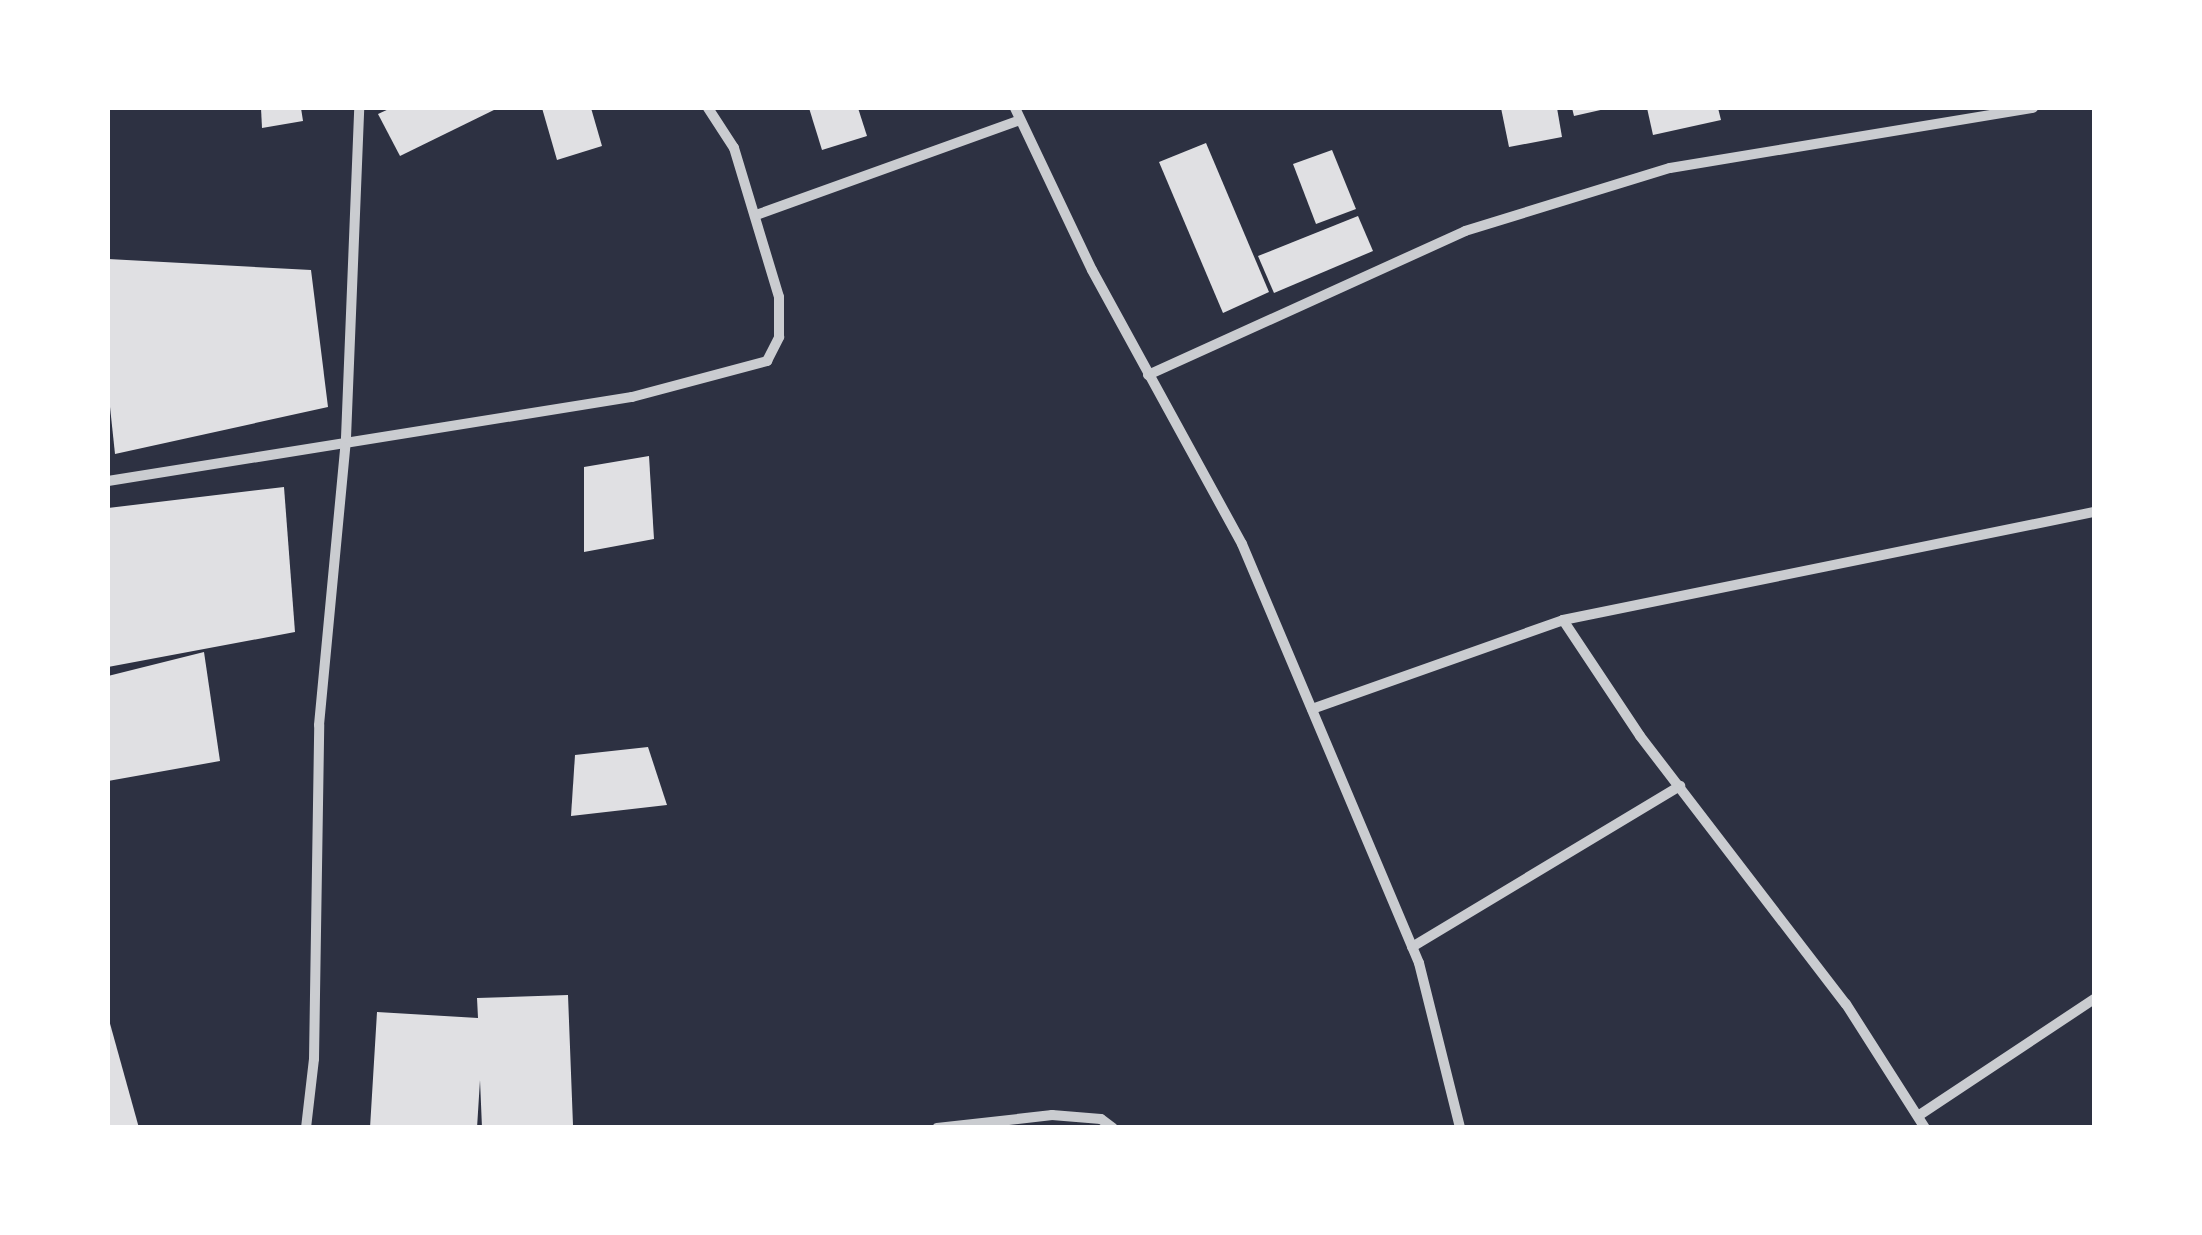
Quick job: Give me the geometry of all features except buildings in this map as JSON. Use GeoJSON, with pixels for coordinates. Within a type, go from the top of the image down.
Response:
{"type":"FeatureCollection","features":[{"type":"Feature","properties":{"kind":"street"},"geometry":{"type":"LineString","coordinates":[[306,1128],[314,1060],[319,724],[346,438],[359,108]]}},
{"type":"Feature","properties":{"kind":"street"},"geometry":{"type":"LineString","coordinates":[[108,480],[346,438],[632,397],[767,361],[780,337],[778,297],[758,214],[734,148],[708,108]]}},
{"type":"Feature","properties":{"kind":"street"},"geometry":{"type":"LineString","coordinates":[[1015,108],[1148,374],[1242,544],[1412,947],[1460,1128]]}},
{"type":"Feature","properties":{"kind":"street"},"geometry":{"type":"LineString","coordinates":[[1148,374],[1465,231],[1670,168],[2033,108]]}},
{"type":"Feature","properties":{"kind":"street"},"geometry":{"type":"LineString","coordinates":[[758,214],[1018,120]]}},
{"type":"Feature","properties":{"kind":"street"},"geometry":{"type":"LineString","coordinates":[[1312,708],[1564,620],[2094,512]]}},
{"type":"Feature","properties":{"kind":"street"},"geometry":{"type":"LineString","coordinates":[[1564,620],[1680,786],[1921,1114],[1925,1128]]}},
{"type":"Feature","properties":{"kind":"street"},"geometry":{"type":"LineString","coordinates":[[1412,947],[1680,786]]}},
{"type":"Feature","properties":{"kind":"street"},"geometry":{"type":"LineString","coordinates":[[1921,1114],[2094,999]]}},
{"type":"Feature","properties":{"kind":"street"},"geometry":{"type":"LineString","coordinates":[[937,1128],[1052,1114],[1101,1118],[1113,1128]]}}]}
